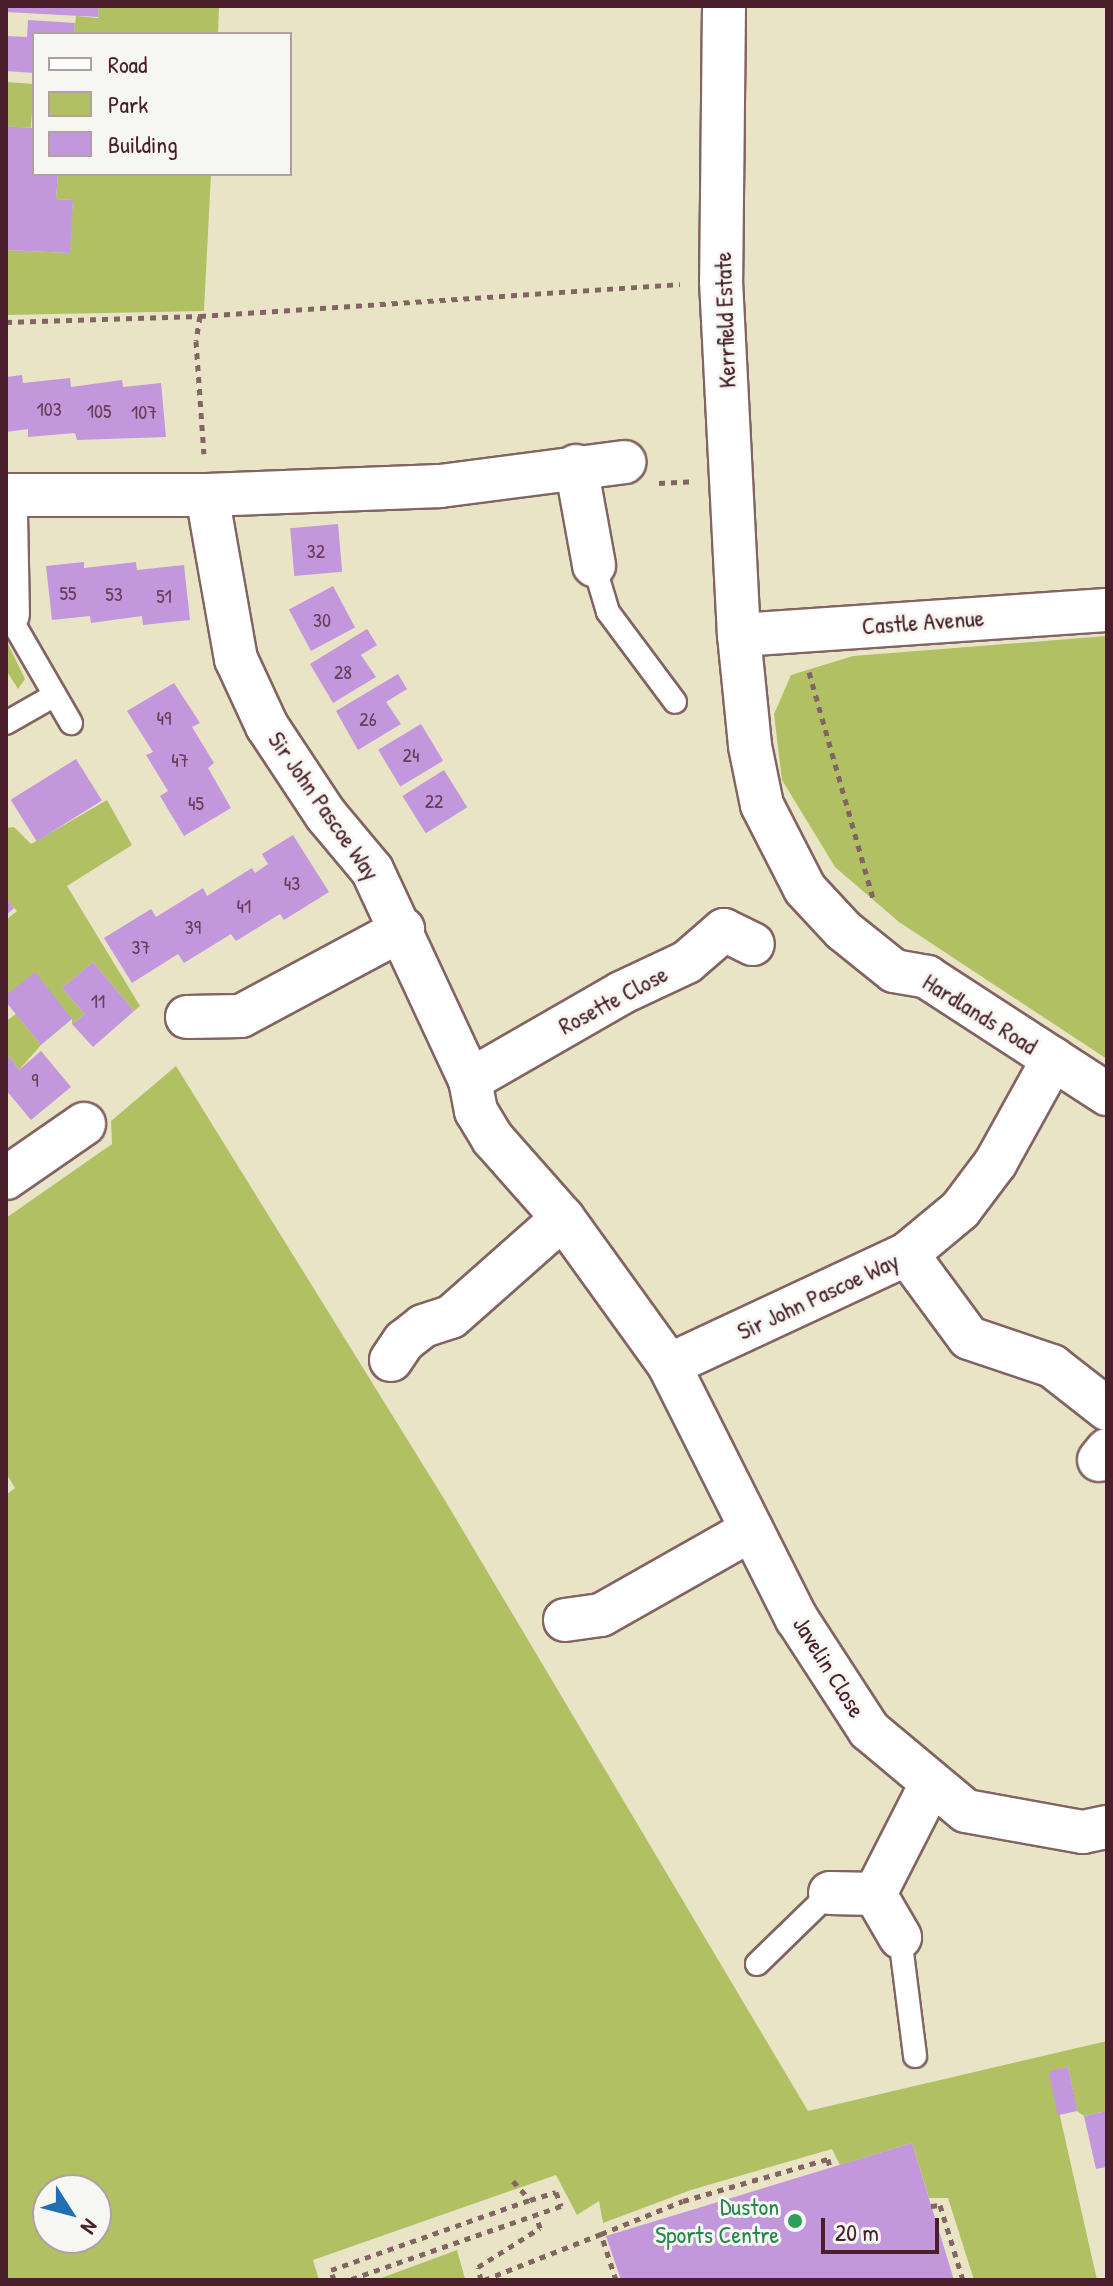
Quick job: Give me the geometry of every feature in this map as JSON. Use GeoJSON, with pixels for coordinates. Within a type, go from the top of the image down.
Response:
{"type":"FeatureCollection","features":[{"type":"Feature","properties":{"kind":"street","name":"Kerrfield Estate"},"geometry":{"type":"LineString","coordinates":[[724,6],[721,281],[739,635]]}},
{"type":"Feature","properties":{"kind":"street"},"geometry":{"type":"LineString","coordinates":[[6,495],[207,495],[440,486],[624,462]]}},
{"type":"Feature","properties":{"kind":"street"},"geometry":{"type":"LineString","coordinates":[[576,466],[594,565]]}},
{"type":"Feature","properties":{"kind":"street","name":"Sir John Pascoe Way"},"geometry":{"type":"LineString","coordinates":[[207,495],[242,672],[267,726],[326,815],[372,870],[403,929],[470,1080],[476,1111],[493,1139],[563,1218],[669,1365],[907,1254],[960,1210],[978,1186],[1053,1059]]}},
{"type":"Feature","properties":{"kind":"street"},"geometry":{"type":"LineString","coordinates":[[6,513],[8,614]]}},
{"type":"Feature","properties":{"kind":"street","name":"Castle Avenue"},"geometry":{"type":"LineString","coordinates":[[739,635],[1107,610]]}},
{"type":"Feature","properties":{"kind":"street","name":"Hardlands Road"},"geometry":{"type":"LineString","coordinates":[[739,635],[750,746],[762,805],[805,889],[843,930],[894,971],[927,977],[1107,1094]]}},
{"type":"Feature","properties":{"kind":"street"},"geometry":{"type":"LineString","coordinates":[[187,1017],[241,1016],[403,929]]}},
{"type":"Feature","properties":{"kind":"street","name":"Rosette Close"},"geometry":{"type":"LineString","coordinates":[[470,1080],[621,993],[687,962],[724,930],[753,944]]}},
{"type":"Feature","properties":{"kind":"street"},"geometry":{"type":"LineString","coordinates":[[13,1161],[84,1124]]}},
{"type":"Feature","properties":{"kind":"street"},"geometry":{"type":"LineString","coordinates":[[391,1360],[404,1341],[423,1326],[451,1317],[563,1218]]}},
{"type":"Feature","properties":{"kind":"street"},"geometry":{"type":"LineString","coordinates":[[907,1254],[969,1338],[1052,1366],[1107,1409]]}},
{"type":"Feature","properties":{"kind":"street","name":"Javelin Close"},"geometry":{"type":"LineString","coordinates":[[669,1365],[797,1619],[869,1730],[966,1811],[1083,1832],[1107,1827]]}},
{"type":"Feature","properties":{"kind":"street"},"geometry":{"type":"LineString","coordinates":[[594,1627],[751,1530]]}},
{"type":"Feature","properties":{"kind":"street"},"geometry":{"type":"LineString","coordinates":[[875,1894],[931,1784]]}},
{"type":"Feature","properties":{"kind":"street"},"geometry":{"type":"LineString","coordinates":[[830,1893],[875,1894]]}},
{"type":"Feature","properties":{"kind":"street"},"geometry":{"type":"LineString","coordinates":[[875,1894],[900,1937]]}},
{"type":"Feature","properties":{"kind":"lane"},"geometry":{"type":"LineString","coordinates":[[594,565],[608,612],[675,702]]}},
{"type":"Feature","properties":{"kind":"lane"},"geometry":{"type":"LineString","coordinates":[[8,614],[71,723]]}},
{"type":"Feature","properties":{"kind":"lane"},"geometry":{"type":"LineString","coordinates":[[6,723],[55,695]]}},
{"type":"Feature","properties":{"kind":"lane"},"geometry":{"type":"LineString","coordinates":[[757,1964],[830,1893]]}},
{"type":"Feature","properties":{"kind":"lane"},"geometry":{"type":"LineString","coordinates":[[900,1937],[915,2056]]}},
{"type":"Feature","properties":{"kind":"path"},"geometry":{"type":"LineString","coordinates":[[6,322],[200,316],[721,281]]}},
{"type":"Feature","properties":{"kind":"path"},"geometry":{"type":"LineString","coordinates":[[200,316],[196,341],[207,495]]}},
{"type":"Feature","properties":{"kind":"path"},"geometry":{"type":"LineString","coordinates":[[624,462],[659,483],[733,478]]}},
{"type":"Feature","properties":{"kind":"path"},"geometry":{"type":"LineString","coordinates":[[796,630],[878,912]]}},
{"type":"Feature","properties":{"kind":"path"},"geometry":{"type":"LineString","coordinates":[[536,2216],[540,2228],[478,2267],[482,2280],[683,2201],[828,2159],[830,2168]]}},
{"type":"Feature","properties":{"kind":"path"},"geometry":{"type":"LineString","coordinates":[[513,2181],[530,2200]]}},
{"type":"Feature","properties":{"kind":"path"},"geometry":{"type":"LineString","coordinates":[[334,2280],[331,2270],[556,2192],[561,2206],[348,2280]]}},
{"type":"Feature","properties":{"kind":"path"},"geometry":{"type":"LineString","coordinates":[[931,2206],[940,2205],[963,2280]]}},
{"type":"Feature","properties":{"kind":"path"},"geometry":{"type":"LineString","coordinates":[[601,2234],[616,2280]]}},
{"type":"Feature","properties":{"kind":"green space"},"geometry":{"type":"Polygon","coordinates":[[[99,6],[219,6],[218,32],[74,32],[76,16],[98,18],[99,6]]]}},
{"type":"Feature","properties":{"kind":"green space"},"geometry":{"type":"Polygon","coordinates":[[[6,82],[32,84],[31,128],[6,126],[6,82]]]}},
{"type":"Feature","properties":{"kind":"green space"},"geometry":{"type":"Polygon","coordinates":[[[58,176],[211,176],[204,311],[6,315],[6,250],[69,253],[73,200],[56,199],[58,176]]]}},
{"type":"Feature","properties":{"kind":"green space"},"geometry":{"type":"Polygon","coordinates":[[[1107,636],[1107,1059],[899,922],[835,867],[782,780],[774,714],[791,675],[853,656],[1107,636]]]}},
{"type":"Feature","properties":{"kind":"green space"},"geometry":{"type":"Polygon","coordinates":[[[6,640],[25,679],[18,689],[6,670],[6,640]]]}},
{"type":"Feature","properties":{"kind":"green space"},"geometry":{"type":"Polygon","coordinates":[[[107,800],[132,845],[67,886],[140,1006],[134,1011],[93,962],[62,988],[85,1014],[72,1024],[72,1019],[6,995],[6,920],[17,911],[6,899],[6,828],[14,827],[31,844],[107,800]]]}},
{"type":"Feature","properties":{"kind":"green space"},"geometry":{"type":"Polygon","coordinates":[[[16,1014],[41,1045],[19,1070],[10,1057],[6,1060],[6,1021],[16,1014]]]}},
{"type":"Feature","properties":{"kind":"green space","name":"Duston Sports Centre"},"geometry":{"type":"Polygon","coordinates":[[[176,1066],[446,1502],[808,2111],[1107,2041],[1107,2111],[1084,2116],[1077,2111],[1068,2067],[1050,2072],[1097,2280],[974,2280],[948,2198],[929,2198],[912,2143],[840,2165],[832,2149],[691,2190],[603,2223],[599,2201],[577,2215],[556,2175],[313,2260],[319,2280],[6,2280],[6,1495],[15,1488],[6,1473],[6,1218],[112,1144],[111,1121],[176,1066]]]}},
{"type":"Feature","properties":{"kind":"green space"},"geometry":{"type":"Polygon","coordinates":[[[457,2250],[465,2279],[376,2280],[457,2250]]]}},
{"type":"Feature","properties":{"kind":"building"},"geometry":{"type":"Polygon","coordinates":[[[6,6],[99,6],[98,17],[6,12],[6,6]]]}},
{"type":"Feature","properties":{"kind":"building"},"geometry":{"type":"Polygon","coordinates":[[[28,20],[75,23],[74,32],[32,32],[32,73],[6,71],[6,36],[27,37],[28,20]]]}},
{"type":"Feature","properties":{"kind":"building"},"geometry":{"type":"Polygon","coordinates":[[[6,126],[32,128],[32,176],[58,176],[56,199],[73,200],[70,253],[6,250],[6,126]]]}},
{"type":"Feature","properties":{"kind":"building"},"geometry":{"type":"Polygon","coordinates":[[[22,375],[23,383],[70,378],[71,387],[122,380],[123,387],[161,383],[166,437],[77,440],[75,433],[28,437],[28,429],[6,432],[6,377],[22,375]]]}},
{"type":"Feature","properties":{"kind":"building"},"geometry":{"type":"Polygon","coordinates":[[[338,524],[342,572],[294,576],[290,528],[338,524]]]}},
{"type":"Feature","properties":{"kind":"building"},"geometry":{"type":"Polygon","coordinates":[[[84,562],[84,568],[136,562],[137,570],[184,565],[190,620],[143,625],[142,616],[91,623],[90,616],[52,620],[46,566],[84,562]]]}},
{"type":"Feature","properties":{"kind":"building"},"geometry":{"type":"Polygon","coordinates":[[[333,586],[355,627],[311,651],[289,609],[333,586]]]}},
{"type":"Feature","properties":{"kind":"building"},"geometry":{"type":"Polygon","coordinates":[[[367,629],[377,645],[361,655],[376,677],[333,703],[310,664],[367,629]]]}},
{"type":"Feature","properties":{"kind":"building"},"geometry":{"type":"Polygon","coordinates":[[[398,674],[407,689],[386,702],[401,724],[358,750],[336,711],[398,674]]]}},
{"type":"Feature","properties":{"kind":"building"},"geometry":{"type":"Polygon","coordinates":[[[174,683],[200,723],[192,727],[214,763],[208,768],[231,808],[184,836],[160,796],[168,791],[146,755],[153,752],[127,711],[174,683]]]}},
{"type":"Feature","properties":{"kind":"building"},"geometry":{"type":"Polygon","coordinates":[[[421,724],[443,761],[400,787],[378,750],[421,724]]]}},
{"type":"Feature","properties":{"kind":"building"},"geometry":{"type":"Polygon","coordinates":[[[76,759],[102,801],[37,841],[11,800],[76,759]]]}},
{"type":"Feature","properties":{"kind":"building"},"geometry":{"type":"Polygon","coordinates":[[[444,770],[467,807],[426,833],[402,796],[444,770]]]}},
{"type":"Feature","properties":{"kind":"building"},"geometry":{"type":"Polygon","coordinates":[[[293,835],[329,892],[284,920],[280,914],[236,941],[231,934],[184,963],[178,954],[132,983],[104,938],[151,909],[156,917],[203,888],[207,896],[252,868],[255,873],[268,864],[262,854],[293,835]]]}},
{"type":"Feature","properties":{"kind":"building"},"geometry":{"type":"Polygon","coordinates":[[[6,899],[14,908],[6,915],[6,899]]]}},
{"type":"Feature","properties":{"kind":"building"},"geometry":{"type":"Polygon","coordinates":[[[93,962],[134,1011],[93,1047],[72,1024],[85,1014],[62,988],[93,962]]]}},
{"type":"Feature","properties":{"kind":"building"},"geometry":{"type":"Polygon","coordinates":[[[35,972],[72,1019],[41,1045],[6,1002],[6,995],[35,972]]]}},
{"type":"Feature","properties":{"kind":"building"},"geometry":{"type":"Polygon","coordinates":[[[41,1051],[71,1087],[31,1120],[6,1090],[6,1060],[10,1057],[19,1070],[41,1051]]]}},
{"type":"Feature","properties":{"kind":"building"},"geometry":{"type":"Polygon","coordinates":[[[1068,2067],[1077,2111],[1058,2115],[1048,2071],[1068,2067]]]}},
{"type":"Feature","properties":{"kind":"building"},"geometry":{"type":"Polygon","coordinates":[[[1107,2111],[1107,2167],[1096,2169],[1084,2116],[1107,2111]]]}},
{"type":"Feature","properties":{"kind":"building","name":"Duston Sports Centre"},"geometry":{"type":"Polygon","coordinates":[[[912,2143],[954,2280],[621,2280],[606,2236],[912,2143]]]}},
{"type":"Feature","properties":{"kind":"place","name":"Duston Sports Centre"},"geometry":{"type":"Point","coordinates":[795,2221]}}]}
